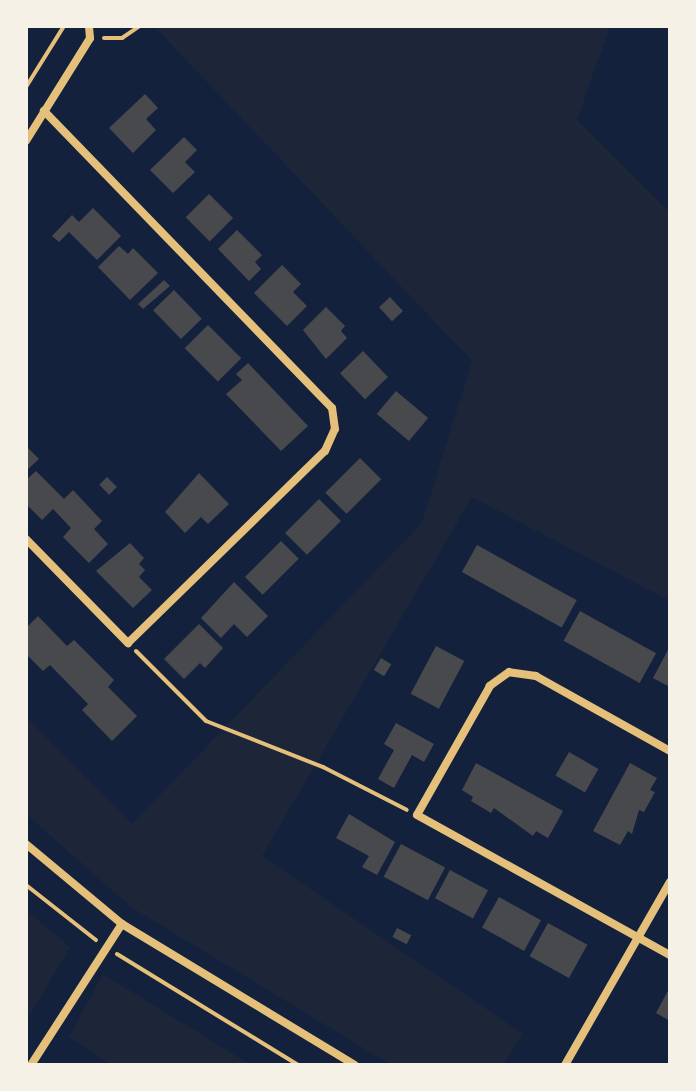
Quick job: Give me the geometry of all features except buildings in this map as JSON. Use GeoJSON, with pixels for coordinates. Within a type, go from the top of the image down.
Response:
{"type":"FeatureCollection","features":[{"type":"Feature","properties":{"kind":"street"},"geometry":{"type":"LineString","coordinates":[[26,141],[90,38],[89,26]]}},
{"type":"Feature","properties":{"kind":"street"},"geometry":{"type":"LineString","coordinates":[[26,539],[128,643],[325,451],[335,429],[332,408],[44,111]]}},
{"type":"Feature","properties":{"kind":"street"},"geometry":{"type":"LineString","coordinates":[[670,751],[536,676],[509,672],[490,686],[417,815],[670,955]]}},
{"type":"Feature","properties":{"kind":"street"},"geometry":{"type":"LineString","coordinates":[[26,844],[122,924],[355,1065]]}},
{"type":"Feature","properties":{"kind":"street"},"geometry":{"type":"LineString","coordinates":[[565,1065],[670,882]]}},
{"type":"Feature","properties":{"kind":"street"},"geometry":{"type":"LineString","coordinates":[[31,1065],[122,924]]}},
{"type":"Feature","properties":{"kind":"path"},"geometry":{"type":"LineString","coordinates":[[26,87],[64,26]]}},
{"type":"Feature","properties":{"kind":"path"},"geometry":{"type":"LineString","coordinates":[[90,38],[122,38],[140,26]]}},
{"type":"Feature","properties":{"kind":"path"},"geometry":{"type":"LineString","coordinates":[[128,643],[206,721],[323,767],[417,815]]}},
{"type":"Feature","properties":{"kind":"path"},"geometry":{"type":"LineString","coordinates":[[26,885],[106,947],[298,1065]]}},
{"type":"Feature","properties":{"kind":"shaded area"},"geometry":{"type":"Polygon","coordinates":[[[154,26],[610,26],[577,120],[670,213],[670,601],[472,497],[262,856],[523,1034],[503,1065],[391,1065],[131,907],[26,814],[26,717],[132,824],[422,523],[472,361],[154,26]]]}},
{"type":"Feature","properties":{"kind":"shaded area"},"geometry":{"type":"Polygon","coordinates":[[[26,910],[70,947],[30,1015],[26,1012],[26,910]]]}},
{"type":"Feature","properties":{"kind":"shaded area"},"geometry":{"type":"Polygon","coordinates":[[[103,974],[251,1065],[111,1065],[69,1037],[103,974]]]}}]}
